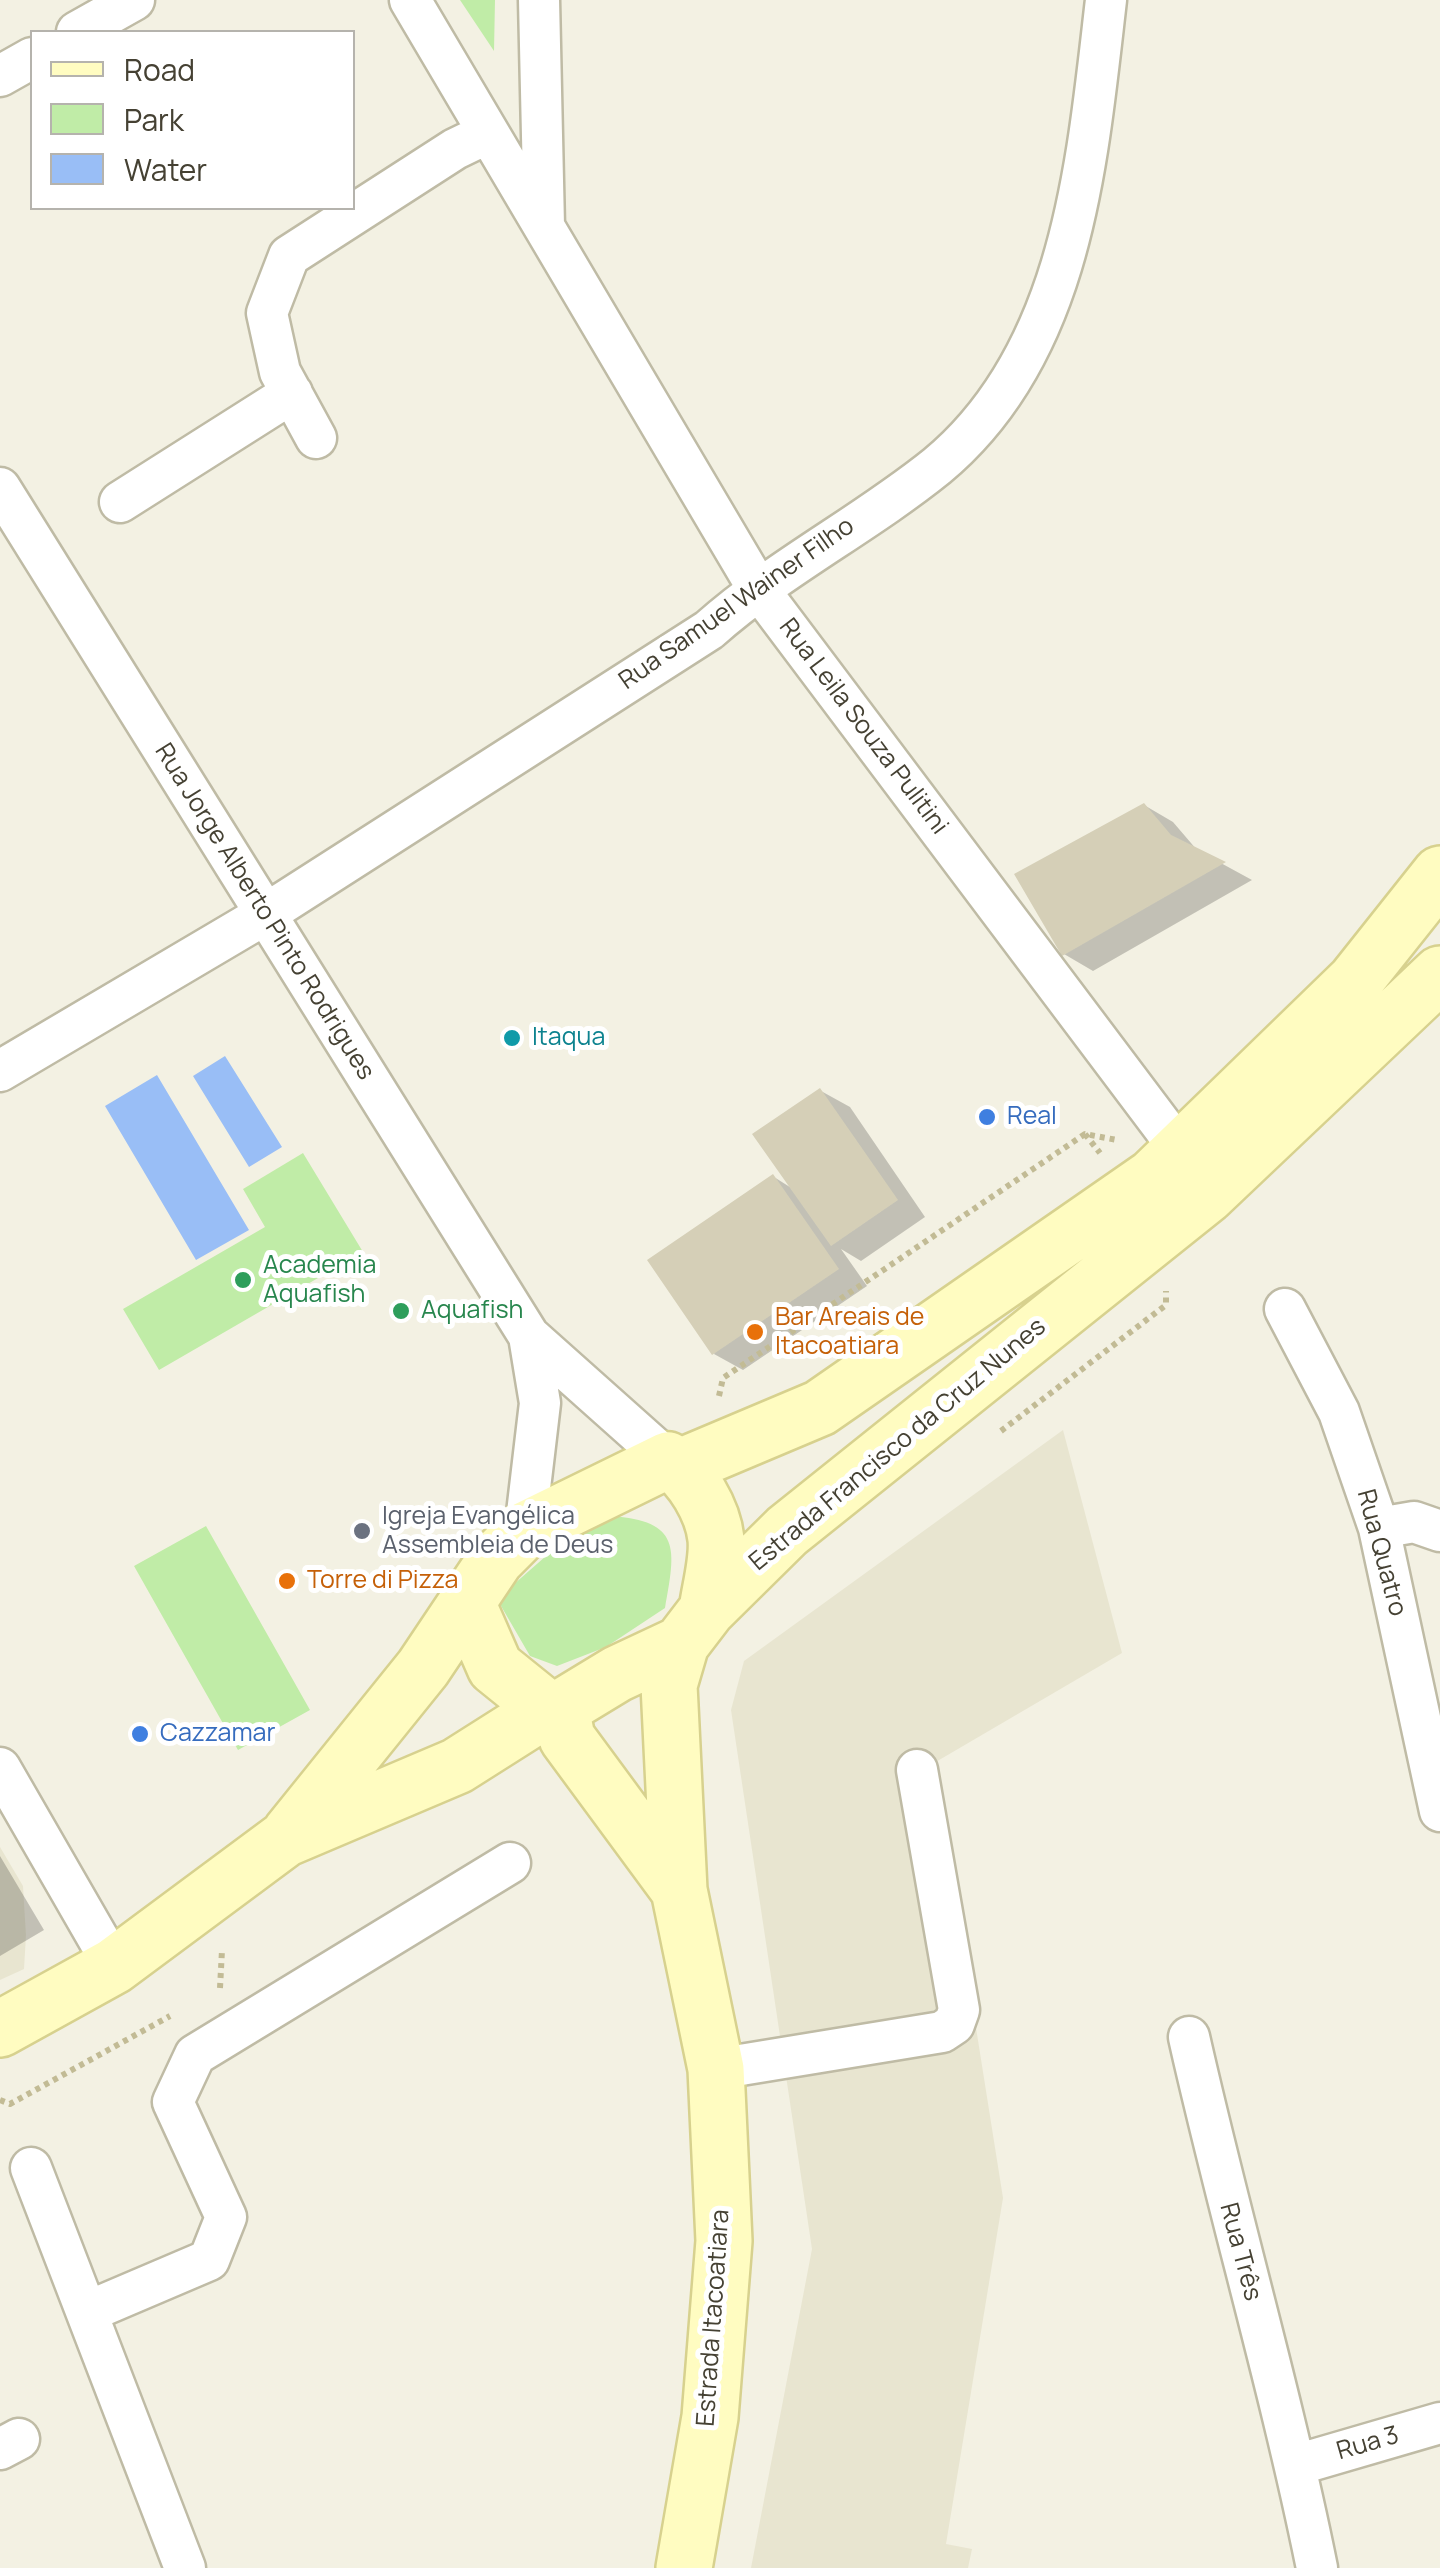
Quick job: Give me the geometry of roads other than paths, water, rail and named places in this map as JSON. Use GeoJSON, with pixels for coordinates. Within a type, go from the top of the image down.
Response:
{"type":"FeatureCollection","features":[{"type":"Feature","properties":{"kind":"street"},"geometry":{"type":"LineString","coordinates":[[81,30],[134,0]]}},
{"type":"Feature","properties":{"kind":"street","name":"Rua Leila Souza Pulitini"},"geometry":{"type":"LineString","coordinates":[[410,0],[758,587],[1182,1152]]}},
{"type":"Feature","properties":{"kind":"street","name":"Rua Leila Souza Pulitini"},"geometry":{"type":"LineString","coordinates":[[539,0],[544,229]]}},
{"type":"Feature","properties":{"kind":"street","name":"Rua Samuel Wainer Filho"},"geometry":{"type":"LineString","coordinates":[[0,1071],[264,915],[709,630],[758,587],[938,465],[1003,397],[1054,294],[1087,163],[1106,0]]}},
{"type":"Feature","properties":{"kind":"street"},"geometry":{"type":"LineString","coordinates":[[0,76],[30,59]]}},
{"type":"Feature","properties":{"kind":"street"},"geometry":{"type":"LineString","coordinates":[[316,438],[280,372],[267,313],[289,256],[454,149],[488,132]]}},
{"type":"Feature","properties":{"kind":"street"},"geometry":{"type":"LineString","coordinates":[[120,502],[292,394]]}},
{"type":"Feature","properties":{"kind":"street","name":"Rua Jorge Alberto Pinto Rodrigues"},"geometry":{"type":"LineString","coordinates":[[0,488],[529,1336],[684,1461]]}},
{"type":"Feature","properties":{"kind":"street","name":"Estrada Francisco da Cruz Nunes"},"geometry":{"type":"LineString","coordinates":[[284,1839],[468,1605],[496,1559],[525,1530],[820,1408],[1133,1192],[1182,1152],[1355,980],[1440,874]]}},
{"type":"Feature","properties":{"kind":"street","name":"Estrada Francisco da Cruz Nunes"},"geometry":{"type":"LineString","coordinates":[[0,2029],[114,1966],[284,1839],[458,1766],[694,1627],[787,1531],[1206,1194],[1440,974]]}},
{"type":"Feature","properties":{"kind":"street","name":"Estrada Francisco da Cruz Nunes"},"geometry":{"type":"LineString","coordinates":[[1366,1041],[1440,1014]]}},
{"type":"Feature","properties":{"kind":"street","name":"Rua Quatro"},"geometry":{"type":"LineString","coordinates":[[1285,1309],[1339,1412],[1379,1528],[1440,1810]]}},
{"type":"Feature","properties":{"kind":"street","name":"Rua Jorge Alberto Pinto Rodrigues"},"geometry":{"type":"LineString","coordinates":[[525,1530],[540,1403],[529,1336]]}},
{"type":"Feature","properties":{"kind":"street","name":"Estrada Itacoatiara"},"geometry":{"type":"LineString","coordinates":[[684,1461],[716,1539],[694,1627],[668,1685],[679,1890],[716,2069],[724,2241],[710,2417],[684,2568]]}},
{"type":"Feature","properties":{"kind":"street"},"geometry":{"type":"LineString","coordinates":[[1379,1528],[1414,1522],[1440,1531]]}},
{"type":"Feature","properties":{"kind":"street"},"geometry":{"type":"LineString","coordinates":[[468,1605],[495,1667],[554,1709]]}},
{"type":"Feature","properties":{"kind":"street","name":"Estrada Itacoatiara"},"geometry":{"type":"LineString","coordinates":[[554,1709],[567,1738],[679,1890]]}},
{"type":"Feature","properties":{"kind":"street"},"geometry":{"type":"LineString","coordinates":[[0,1768],[114,1966]]}},
{"type":"Feature","properties":{"kind":"street"},"geometry":{"type":"LineString","coordinates":[[716,2069],[942,2032],[954,2024],[959,2010],[916,1770]]}},
{"type":"Feature","properties":{"kind":"street"},"geometry":{"type":"LineString","coordinates":[[87,2312],[210,2260],[226,2217],[172,2102],[195,2055],[510,1863]]}},
{"type":"Feature","properties":{"kind":"street","name":"Rua Três"},"geometry":{"type":"LineString","coordinates":[[1189,2037],[1229,2214],[1296,2465],[1317,2568]]}},
{"type":"Feature","properties":{"kind":"street"},"geometry":{"type":"LineString","coordinates":[[32,2168],[185,2568]]}},
{"type":"Feature","properties":{"kind":"street","name":"Rua 3"},"geometry":{"type":"LineString","coordinates":[[1296,2465],[1440,2423]]}},
{"type":"Feature","properties":{"kind":"water"},"geometry":{"type":"Polygon","coordinates":[[[225,1056],[282,1147],[249,1167],[193,1076],[225,1056]]]}},
{"type":"Feature","properties":{"kind":"water"},"geometry":{"type":"Polygon","coordinates":[[[157,1075],[249,1230],[196,1260],[105,1106],[157,1075]]]}},
{"type":"Feature","properties":{"kind":"place","name":"Itaqua"},"geometry":{"type":"Point","coordinates":[512,1038]}},
{"type":"Feature","properties":{"kind":"place","name":"Real"},"geometry":{"type":"Point","coordinates":[987,1117]}},
{"type":"Feature","properties":{"kind":"place","name":"Academia Aquafish"},"geometry":{"type":"Point","coordinates":[243,1280]}},
{"type":"Feature","properties":{"kind":"place","name":"Aquafish"},"geometry":{"type":"Point","coordinates":[401,1311]}},
{"type":"Feature","properties":{"kind":"place","name":"Bar Areais de Itacoatiara"},"geometry":{"type":"Point","coordinates":[755,1332]}},
{"type":"Feature","properties":{"kind":"place","name":"Igreja Evangélica Assembleia de Deus"},"geometry":{"type":"Point","coordinates":[362,1531]}},
{"type":"Feature","properties":{"kind":"place","name":"Torre di Pizza"},"geometry":{"type":"Point","coordinates":[287,1581]}},
{"type":"Feature","properties":{"kind":"place","name":"Cazzamar"},"geometry":{"type":"Point","coordinates":[140,1734]}}]}
